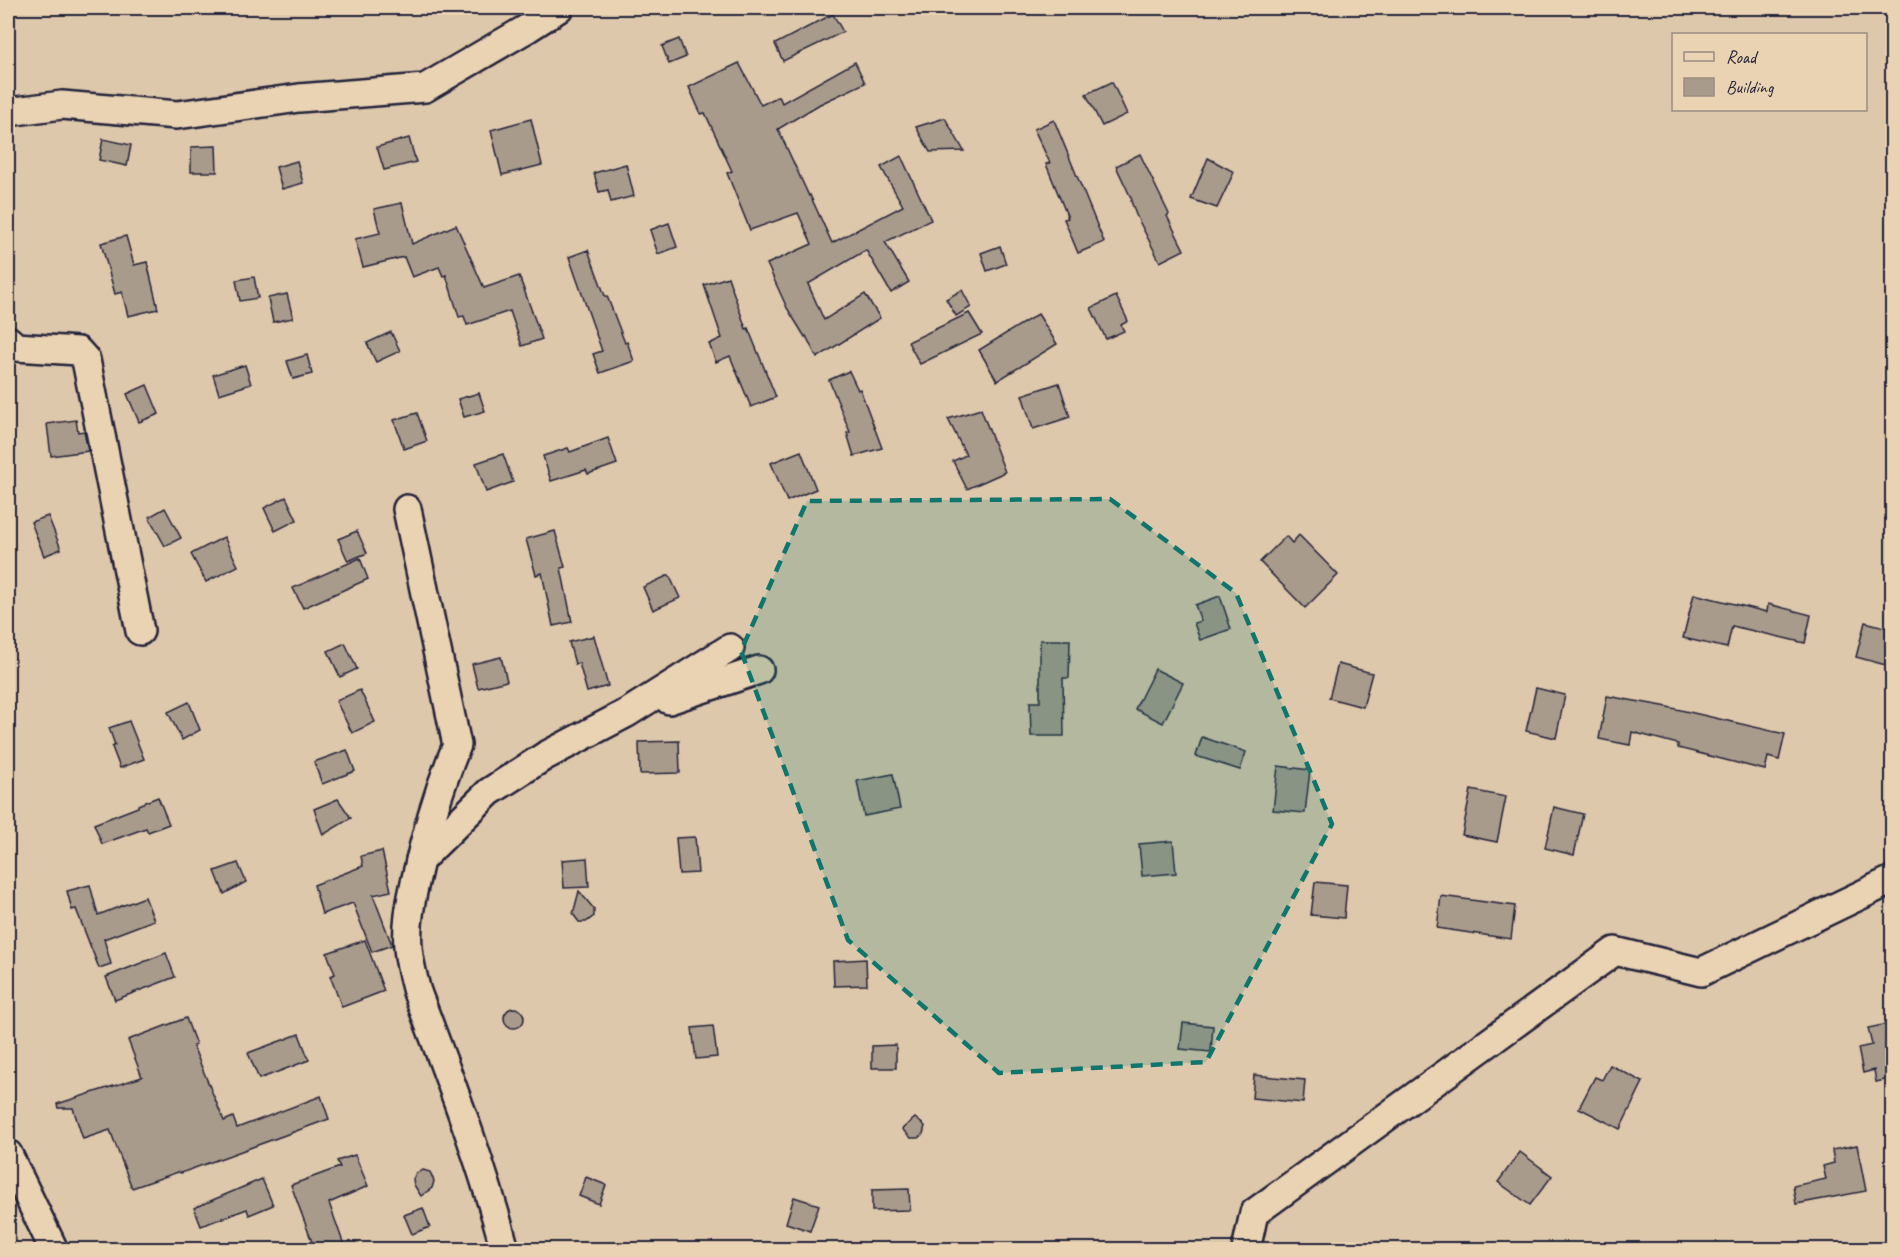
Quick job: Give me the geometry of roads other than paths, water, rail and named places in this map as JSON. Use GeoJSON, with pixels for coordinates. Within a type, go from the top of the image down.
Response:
{"type":"FeatureCollection","features":[{"type":"Feature","properties":{"kind":"street"},"geometry":{"type":"LineString","coordinates":[[8,112],[62,105],[177,115],[298,98],[425,88],[559,8]]}},
{"type":"Feature","properties":{"kind":"street"},"geometry":{"type":"LineString","coordinates":[[8,340],[16,347],[78,351],[86,360],[140,631]]}},
{"type":"Feature","properties":{"kind":"street"},"geometry":{"type":"LineString","coordinates":[[407,509],[457,745],[444,776],[420,860],[410,904],[407,946],[411,971],[469,1131],[494,1206],[505,1250]]}},
{"type":"Feature","properties":{"kind":"street"},"geometry":{"type":"LineString","coordinates":[[420,860],[489,792],[545,756],[627,713],[730,648]]}},
{"type":"Feature","properties":{"kind":"street"},"geometry":{"type":"LineString","coordinates":[[627,713],[759,670]]}},
{"type":"Feature","properties":{"kind":"street"},"geometry":{"type":"LineString","coordinates":[[1246,1250],[1254,1213],[1615,951],[1701,972],[1893,880]]}},
{"type":"Feature","properties":{"kind":"street"},"geometry":{"type":"LineString","coordinates":[[8,1154],[54,1250]]}}]}
